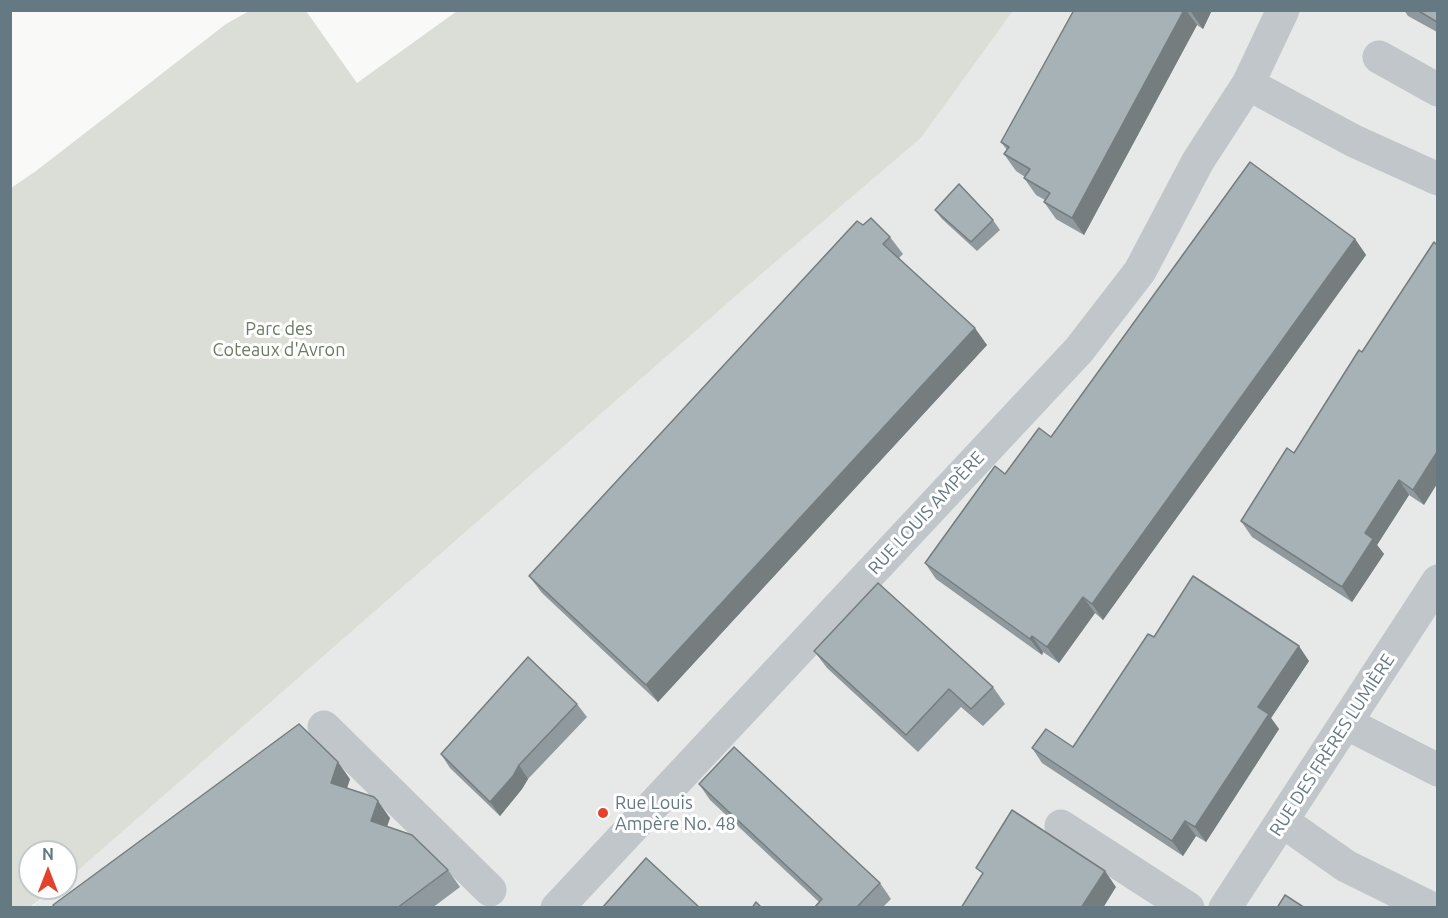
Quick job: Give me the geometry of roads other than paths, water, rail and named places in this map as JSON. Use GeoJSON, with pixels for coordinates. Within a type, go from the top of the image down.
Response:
{"type":"FeatureCollection","features":[{"type":"Feature","properties":{"kind":"street","name":"RUE LOUIS AMPÈRE"},"geometry":{"type":"LineString","coordinates":[[557,908],[1079,350],[1140,271],[1198,161],[1248,84],[1283,10]]}},
{"type":"Feature","properties":{"kind":"street"},"geometry":{"type":"LineString","coordinates":[[1379,57],[1437,90]]}},
{"type":"Feature","properties":{"kind":"street"},"geometry":{"type":"LineString","coordinates":[[1248,84],[1354,141],[1437,179]]}},
{"type":"Feature","properties":{"kind":"street","name":"RUE DES FRÈRES LUMIÈRE"},"geometry":{"type":"LineString","coordinates":[[1225,908],[1437,581]]}},
{"type":"Feature","properties":{"kind":"street"},"geometry":{"type":"LineString","coordinates":[[1346,723],[1437,770]]}},
{"type":"Feature","properties":{"kind":"street"},"geometry":{"type":"LineString","coordinates":[[324,727],[490,902]]}},
{"type":"Feature","properties":{"kind":"street"},"geometry":{"type":"LineString","coordinates":[[1282,821],[1346,866],[1431,908]]}},
{"type":"Feature","properties":{"kind":"street"},"geometry":{"type":"LineString","coordinates":[[1061,826],[1188,908]]}},
{"type":"Feature","properties":{"kind":"place","name":"Rue Louis Ampère No. 48"},"geometry":{"type":"Point","coordinates":[603,813]}},
{"type":"Feature","properties":{"kind":"park label","name":"Parc des Coteaux d'Avron"},"geometry":{"type":"Point","coordinates":[279,339]}}]}
